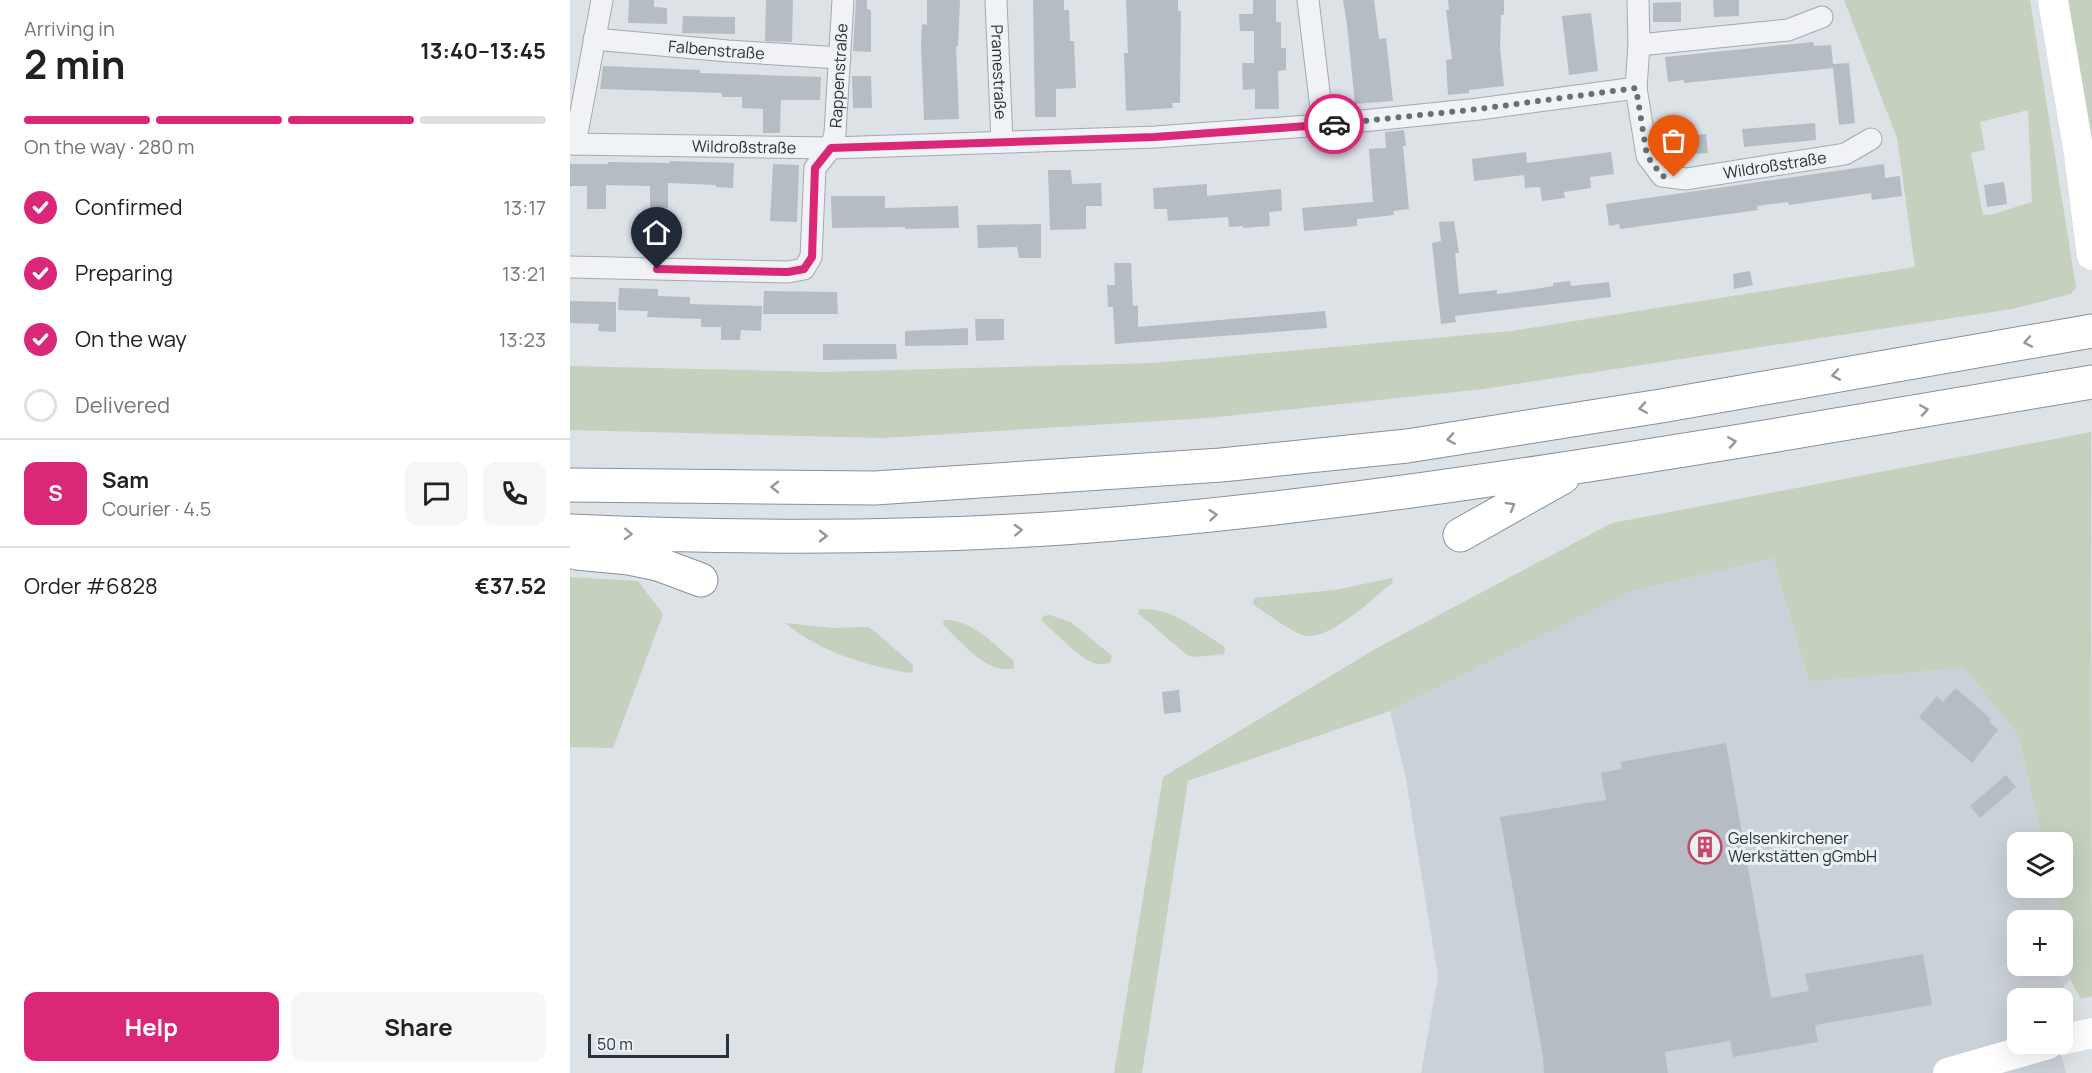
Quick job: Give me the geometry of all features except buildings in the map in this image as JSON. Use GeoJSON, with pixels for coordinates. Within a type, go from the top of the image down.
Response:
{"type":"FeatureCollection","features":[{"type":"Feature","properties":{"kind":"highway"},"geometry":{"type":"LineString","coordinates":[[570,484],[875,488],[1221,465],[1407,446],[1661,406],[2092,331]]}},
{"type":"Feature","properties":{"kind":"highway"},"geometry":{"type":"LineString","coordinates":[[570,531],[723,537],[898,536],[1061,528],[1243,512],[1579,468],[2092,382]]}},
{"type":"Feature","properties":{"kind":"highway"},"geometry":{"type":"LineString","coordinates":[[1460,535],[1579,468]]}},
{"type":"Feature","properties":{"kind":"highway"},"geometry":{"type":"LineString","coordinates":[[570,550],[577,554],[629,558],[658,564],[701,580]]}},
{"type":"Feature","properties":{"kind":"street"},"geometry":{"type":"LineString","coordinates":[[572,144],[602,0]]}},
{"type":"Feature","properties":{"kind":"street","name":"Rappenstraße"},"geometry":{"type":"LineString","coordinates":[[831,148],[835,133],[843,0]]}},
{"type":"Feature","properties":{"kind":"street","name":"Pramestraße"},"geometry":{"type":"LineString","coordinates":[[996,0],[1002,142]]}},
{"type":"Feature","properties":{"kind":"street"},"geometry":{"type":"LineString","coordinates":[[1308,0],[1323,125]]}},
{"type":"Feature","properties":{"kind":"street","name":"Wildroßstraße"},"geometry":{"type":"LineString","coordinates":[[1638,0],[1639,45],[1636,88],[1647,156],[1662,176],[1686,179],[1845,154],[1871,139]]}},
{"type":"Feature","properties":{"kind":"street"},"geometry":{"type":"LineString","coordinates":[[2053,0],[2079,153],[2092,255]]}},
{"type":"Feature","properties":{"kind":"street"},"geometry":{"type":"LineString","coordinates":[[1639,45],[1788,30],[1821,17]]}},
{"type":"Feature","properties":{"kind":"street","name":"Falbenstraße"},"geometry":{"type":"LineString","coordinates":[[594,39],[728,51],[840,57]]}},
{"type":"Feature","properties":{"kind":"street","name":"Wildroßstraße"},"geometry":{"type":"LineString","coordinates":[[572,144],[831,148],[1155,137],[1323,125],[1479,109],[1636,88]]}},
{"type":"Feature","properties":{"kind":"street"},"geometry":{"type":"LineString","coordinates":[[570,267],[788,272],[804,269],[812,257],[815,168],[831,148]]}},
{"type":"Feature","properties":{"kind":"street"},"geometry":{"type":"LineString","coordinates":[[2073,1037],[2092,1033]]}},
{"type":"Feature","properties":{"kind":"street"},"geometry":{"type":"LineString","coordinates":[[1948,1073],[2014,1054]]}},
{"type":"Feature","properties":{"kind":"shaded area"},"geometry":{"type":"Polygon","coordinates":[[[1773,558],[1809,682],[1964,668],[2018,735],[2040,832],[2007,832],[2007,898],[2056,898],[2059,910],[2007,910],[2007,976],[2070,976],[2063,988],[2007,988],[2007,1054],[2061,1054],[2066,1073],[1421,1073],[1438,977],[1406,779],[1390,711],[1630,592],[1773,558]]]}},
{"type":"Feature","properties":{"kind":"green space"},"geometry":{"type":"Polygon","coordinates":[[[1844,0],[2030,0],[2076,287],[2071,294],[2012,309],[1483,389],[1208,418],[884,438],[570,430],[570,366],[823,372],[1154,363],[1512,331],[1915,267],[1897,138],[1844,0]],[[2028,110],[1980,122],[1985,150],[1971,153],[1983,215],[2032,202],[2028,110]]]}},
{"type":"Feature","properties":{"kind":"green space"},"geometry":{"type":"Polygon","coordinates":[[[2061,0],[2092,0],[2092,196],[2061,0]]]}},
{"type":"Feature","properties":{"kind":"green space"},"geometry":{"type":"Polygon","coordinates":[[[2091,432],[2092,996],[2081,999],[2070,979],[2070,976],[2073,976],[2073,910],[2059,910],[2056,898],[2073,898],[2073,832],[2040,832],[2018,735],[1964,668],[1809,682],[1773,558],[1630,592],[1390,711],[1188,781],[1142,1073],[1114,1073],[1163,777],[1377,648],[1612,523],[2091,432]]]}},
{"type":"Feature","properties":{"kind":"green space"},"geometry":{"type":"Polygon","coordinates":[[[570,577],[638,581],[663,614],[613,748],[570,747],[570,577]]]}},
{"type":"Feature","properties":{"kind":"green space"},"geometry":{"type":"Polygon","coordinates":[[[1392,578],[1393,582],[1350,617],[1337,626],[1313,636],[1303,635],[1290,629],[1255,606],[1253,602],[1255,598],[1335,590],[1392,578]]]}},
{"type":"Feature","properties":{"kind":"green space"},"geometry":{"type":"Polygon","coordinates":[[[1140,609],[1163,612],[1184,621],[1224,646],[1224,654],[1195,657],[1187,655],[1140,615],[1138,613],[1140,609]]]}},
{"type":"Feature","properties":{"kind":"green space"},"geometry":{"type":"Polygon","coordinates":[[[1050,615],[1071,622],[1112,656],[1110,663],[1093,663],[1078,654],[1041,620],[1043,616],[1050,615]]]}},
{"type":"Feature","properties":{"kind":"green space"},"geometry":{"type":"Polygon","coordinates":[[[944,620],[955,621],[974,628],[1014,661],[1014,668],[994,667],[984,662],[943,625],[944,620]]]}},
{"type":"Feature","properties":{"kind":"green space"},"geometry":{"type":"Polygon","coordinates":[[[785,623],[832,628],[868,627],[913,665],[913,671],[910,673],[893,670],[844,656],[814,642],[785,623]]]}},
{"type":"Feature","properties":{"kind":"way so far"},"geometry":{"type":"LineString","coordinates":[[1334,124],[1479,109],[1636,88],[1647,156],[1662,176],[1674,177]]}},
{"type":"Feature","properties":{"kind":"place","name":"Gelsenkirchener Werkstätten gGmbH"},"geometry":{"type":"Point","coordinates":[1705,847]}},
{"type":"Feature","properties":{"kind":"route"},"geometry":{"type":"LineString","coordinates":[[657,269],[788,272],[804,269],[812,257],[815,168],[831,148],[1155,137],[1334,124]]}}]}
